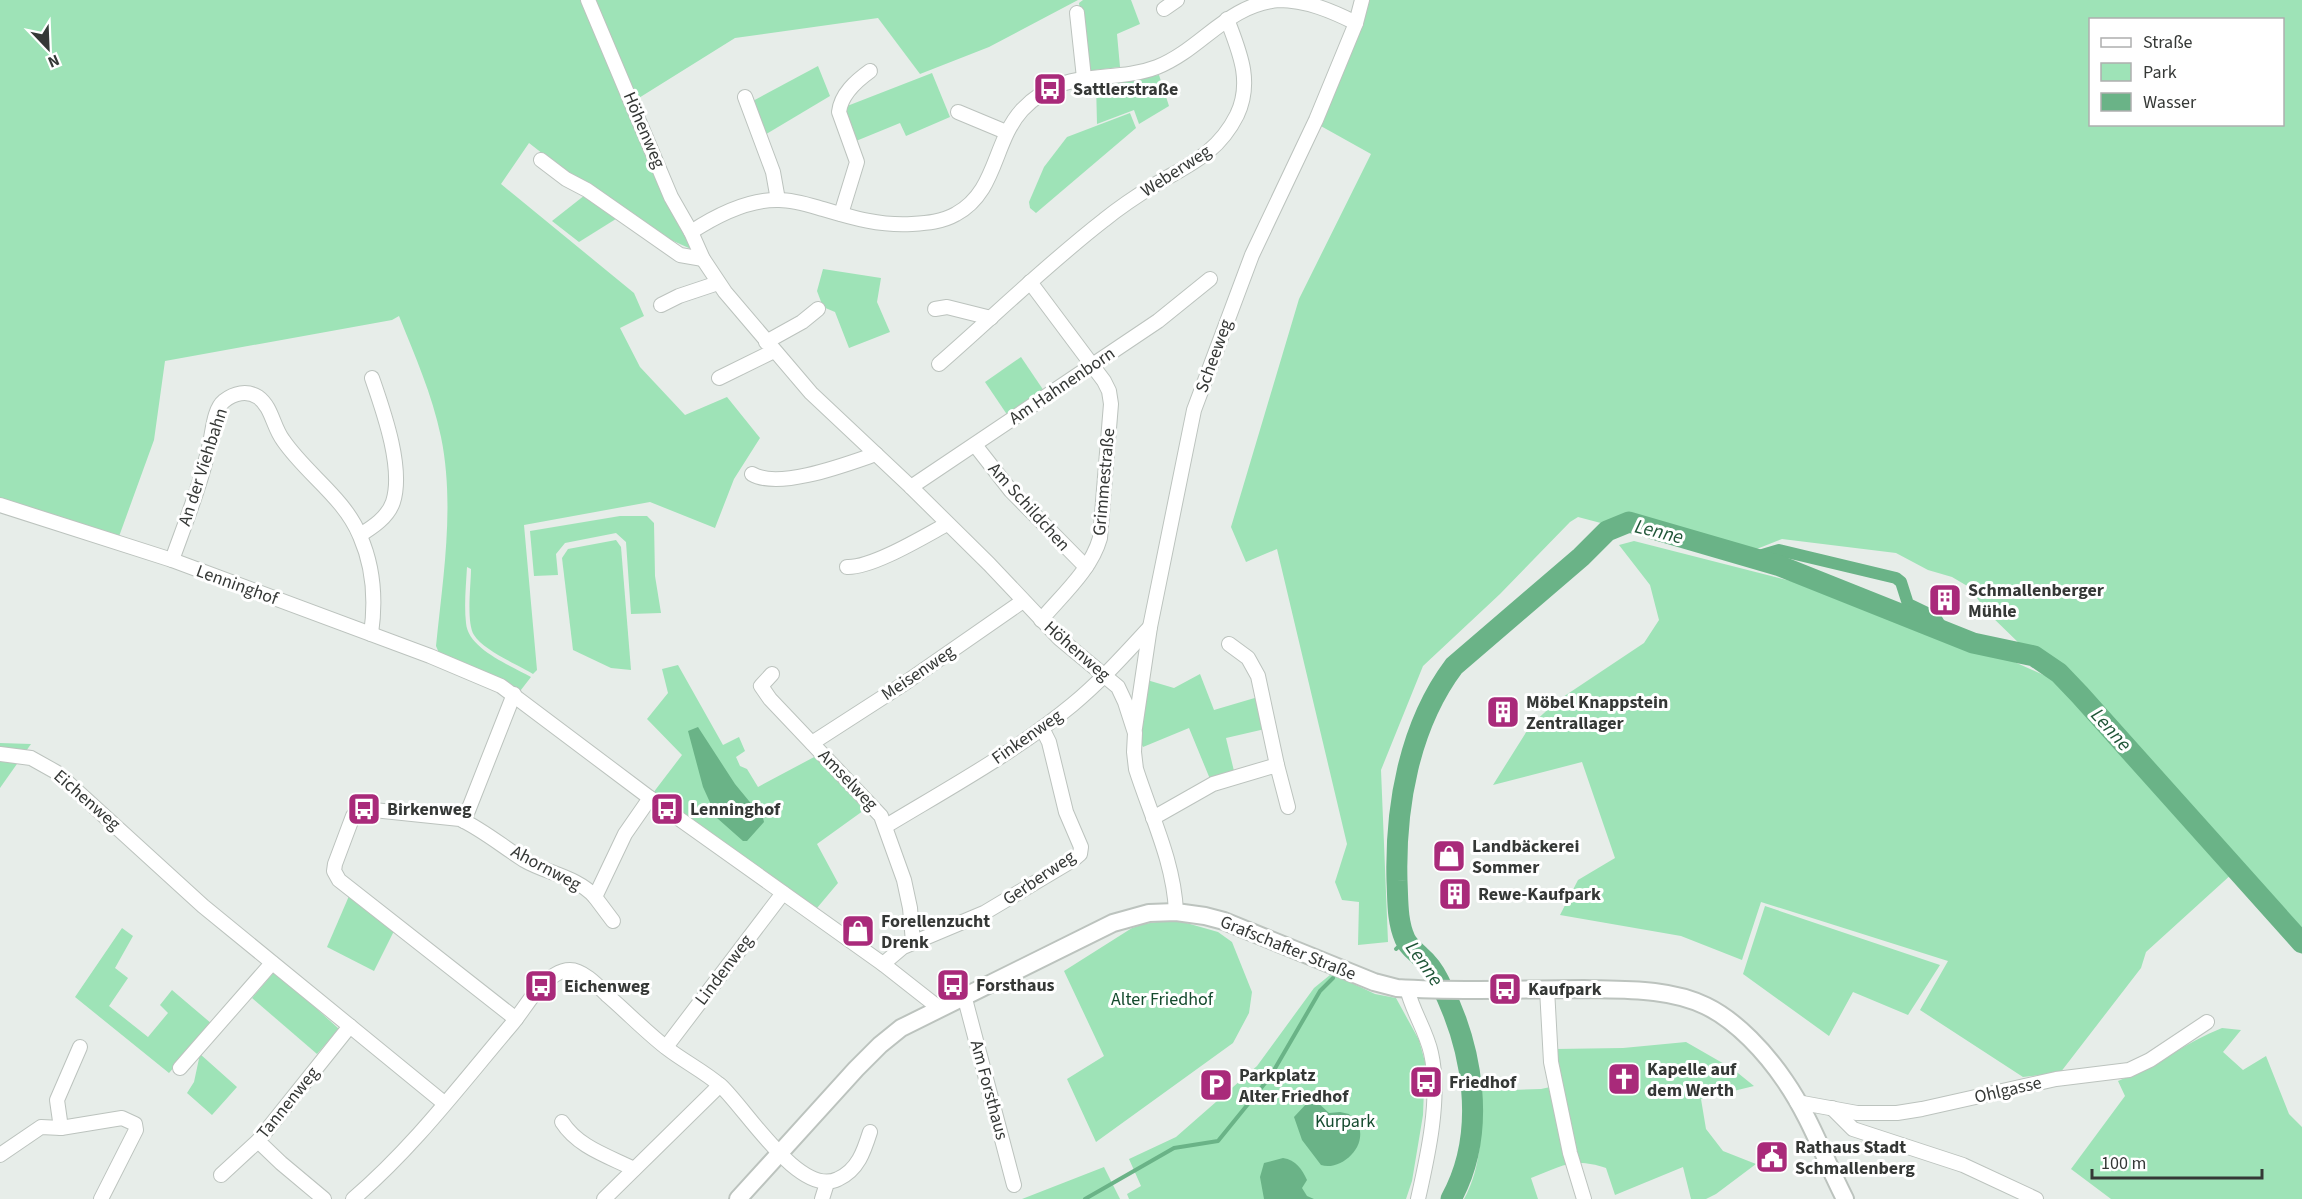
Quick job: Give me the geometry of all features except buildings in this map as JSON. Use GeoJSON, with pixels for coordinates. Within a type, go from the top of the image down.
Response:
{"type":"FeatureCollection","features":[{"type":"Feature","properties":{"kind":"street","name":"Höhenweg"},"geometry":{"type":"LineString","coordinates":[[588,0],[671,197],[718,283],[811,393],[911,487],[1074,652],[1114,682],[1122,693],[1135,733],[1136,769],[1173,879],[1176,912]]}},
{"type":"Feature","properties":{"kind":"street"},"geometry":{"type":"LineString","coordinates":[[1164,9],[1177,0]]}},
{"type":"Feature","properties":{"kind":"street"},"geometry":{"type":"LineString","coordinates":[[691,232],[735,208],[778,200],[809,205],[880,224],[927,224],[958,213],[975,200],[987,183],[1006,132],[1023,109],[1050,89],[1084,78],[1140,72],[1158,66],[1181,54],[1227,19],[1247,8],[1278,0],[1301,1],[1334,12],[1356,23]]}},
{"type":"Feature","properties":{"kind":"street","name":"Scheeweg"},"geometry":{"type":"LineString","coordinates":[[1135,733],[1150,627],[1186,450],[1202,386],[1252,255],[1316,120],[1356,23],[1362,0]]}},
{"type":"Feature","properties":{"kind":"street"},"geometry":{"type":"LineString","coordinates":[[1077,13],[1084,78]]}},
{"type":"Feature","properties":{"kind":"street","name":"Weberweg"},"geometry":{"type":"LineString","coordinates":[[939,364],[1030,282],[1103,221],[1141,194],[1209,153],[1222,139],[1238,112],[1245,79],[1244,68],[1227,19]]}},
{"type":"Feature","properties":{"kind":"street"},"geometry":{"type":"LineString","coordinates":[[841,214],[857,162],[839,112],[840,105],[854,84],[870,71]]}},
{"type":"Feature","properties":{"kind":"street"},"geometry":{"type":"LineString","coordinates":[[745,97],[773,172],[778,200]]}},
{"type":"Feature","properties":{"kind":"street"},"geometry":{"type":"LineString","coordinates":[[958,112],[1006,132]]}},
{"type":"Feature","properties":{"kind":"street"},"geometry":{"type":"LineString","coordinates":[[541,160],[680,255],[703,259]]}},
{"type":"Feature","properties":{"kind":"street","name":"Am Hahnenborn"},"geometry":{"type":"LineString","coordinates":[[911,487],[1158,321],[1210,279]]}},
{"type":"Feature","properties":{"kind":"street"},"geometry":{"type":"LineString","coordinates":[[1030,282],[1091,366]]}},
{"type":"Feature","properties":{"kind":"street"},"geometry":{"type":"LineString","coordinates":[[662,304],[718,283]]}},
{"type":"Feature","properties":{"kind":"street"},"geometry":{"type":"LineString","coordinates":[[935,309],[947,307],[991,318]]}},
{"type":"Feature","properties":{"kind":"street"},"geometry":{"type":"LineString","coordinates":[[719,378],[770,347],[818,309]]}},
{"type":"Feature","properties":{"kind":"street","name":"Grimmestraße"},"geometry":{"type":"LineString","coordinates":[[1041,620],[1086,567],[1100,538],[1111,404],[1107,386],[1091,366]]}},
{"type":"Feature","properties":{"kind":"street"},"geometry":{"type":"LineString","coordinates":[[360,535],[376,525],[387,513],[393,503],[395,489],[392,451],[372,378]]}},
{"type":"Feature","properties":{"kind":"street","name":"An der Viehbahn"},"geometry":{"type":"LineString","coordinates":[[172,560],[200,485],[220,405],[234,394],[242,393],[258,397],[264,403],[287,446],[338,500],[360,535],[375,592],[371,634]]}},
{"type":"Feature","properties":{"kind":"street","name":"Am Schildchen"},"geometry":{"type":"LineString","coordinates":[[975,445],[1011,491],[1086,567]]}},
{"type":"Feature","properties":{"kind":"street"},"geometry":{"type":"LineString","coordinates":[[752,474],[765,480],[807,475],[876,454]]}},
{"type":"Feature","properties":{"kind":"street","name":"Lenninghof"},"geometry":{"type":"LineString","coordinates":[[0,505],[172,560],[477,675],[514,694],[650,798],[883,964],[939,1008]]}},
{"type":"Feature","properties":{"kind":"street"},"geometry":{"type":"LineString","coordinates":[[847,567],[857,568],[947,524]]}},
{"type":"Feature","properties":{"kind":"street","name":"Meisenweg"},"geometry":{"type":"LineString","coordinates":[[812,743],[905,683],[1023,601]]}},
{"type":"Feature","properties":{"kind":"street","name":"Finkenweg"},"geometry":{"type":"LineString","coordinates":[[886,826],[967,778],[1070,707],[1105,676],[1150,627]]}},
{"type":"Feature","properties":{"kind":"street"},"geometry":{"type":"LineString","coordinates":[[1229,644],[1248,658],[1258,676],[1288,807]]}},
{"type":"Feature","properties":{"kind":"street","name":"Amselweg"},"geometry":{"type":"LineString","coordinates":[[772,674],[760,686],[877,810],[886,826],[908,895],[913,942]]}},
{"type":"Feature","properties":{"kind":"street"},"geometry":{"type":"LineString","coordinates":[[514,694],[464,821],[455,818],[359,810],[353,816],[334,871],[343,883],[516,1019]]}},
{"type":"Feature","properties":{"kind":"street","name":"Gerberweg"},"geometry":{"type":"LineString","coordinates":[[883,964],[898,950],[913,942],[1000,905],[1080,854],[1081,847],[1066,812],[1049,742],[1042,728]]}},
{"type":"Feature","properties":{"kind":"street","name":"Eichenweg"},"geometry":{"type":"LineString","coordinates":[[0,754],[31,758],[56,772],[203,906],[444,1103]]}},
{"type":"Feature","properties":{"kind":"street"},"geometry":{"type":"LineString","coordinates":[[1153,818],[1214,784],[1277,765]]}},
{"type":"Feature","properties":{"kind":"street","name":"Ahornweg"},"geometry":{"type":"LineString","coordinates":[[595,897],[626,834],[650,798]]}},
{"type":"Feature","properties":{"kind":"street","name":"Ahornweg"},"geometry":{"type":"LineString","coordinates":[[464,821],[525,860],[590,891],[613,921]]}},
{"type":"Feature","properties":{"kind":"street","name":"Lindenweg"},"geometry":{"type":"LineString","coordinates":[[666,1047],[783,893]]}},
{"type":"Feature","properties":{"kind":"street","name":"Grafschafter Straße"},"geometry":{"type":"LineString","coordinates":[[738,1199],[880,1045],[901,1028],[1113,923],[1149,913],[1176,912],[1224,921],[1386,986],[1412,989],[1637,991],[1669,995],[1707,1007],[1734,1025],[1784,1079],[1845,1199]]}},
{"type":"Feature","properties":{"kind":"street"},"geometry":{"type":"LineString","coordinates":[[180,1068],[272,963]]}},
{"type":"Feature","properties":{"kind":"street"},"geometry":{"type":"LineString","coordinates":[[353,1199],[393,1163],[546,981],[560,972],[570,970],[579,972],[666,1047],[720,1085],[780,1154],[809,1178],[827,1183],[846,1175],[858,1163],[870,1132]]}},
{"type":"Feature","properties":{"kind":"street"},"geometry":{"type":"LineString","coordinates":[[1412,989],[1412,1008],[1427,1039],[1434,1072],[1428,1148],[1418,1199]]}},
{"type":"Feature","properties":{"kind":"street"},"geometry":{"type":"LineString","coordinates":[[1546,989],[1551,1062],[1570,1153],[1584,1199]]}},
{"type":"Feature","properties":{"kind":"street","name":"Am Forsthaus"},"geometry":{"type":"LineString","coordinates":[[964,995],[1014,1185]]}},
{"type":"Feature","properties":{"kind":"street","name":"Ohlgasse"},"geometry":{"type":"LineString","coordinates":[[1797,1102],[1871,1114],[1907,1112],[2056,1079],[2129,1070],[2150,1060],[2207,1022]]}},
{"type":"Feature","properties":{"kind":"street","name":"Tannenweg"},"geometry":{"type":"LineString","coordinates":[[221,1175],[258,1141],[350,1026]]}},
{"type":"Feature","properties":{"kind":"street"},"geometry":{"type":"LineString","coordinates":[[61,1128],[57,1100],[80,1047]]}},
{"type":"Feature","properties":{"kind":"street"},"geometry":{"type":"LineString","coordinates":[[604,1199],[720,1085]]}},
{"type":"Feature","properties":{"kind":"street"},"geometry":{"type":"LineString","coordinates":[[1832,1108],[1853,1129],[1963,1165],[2036,1199]]}},
{"type":"Feature","properties":{"kind":"street"},"geometry":{"type":"LineString","coordinates":[[0,1155],[37,1128],[61,1128],[122,1118],[135,1124],[134,1135],[101,1199]]}},
{"type":"Feature","properties":{"kind":"street"},"geometry":{"type":"LineString","coordinates":[[562,1122],[574,1138],[634,1169]]}},
{"type":"Feature","properties":{"kind":"street"},"geometry":{"type":"LineString","coordinates":[[258,1141],[324,1199]]}},
{"type":"Feature","properties":{"kind":"street"},"geometry":{"type":"LineString","coordinates":[[822,1199],[827,1183]]}},
{"type":"Feature","properties":{"kind":"green space"},"geometry":{"type":"Polygon","coordinates":[[[0,0],[1078,0],[989,47],[920,74],[878,18],[735,38],[634,101],[691,249],[629,221],[529,143],[501,184],[634,293],[644,316],[620,328],[640,367],[685,415],[727,397],[760,438],[734,479],[715,528],[650,502],[524,525],[537,670],[533,674],[493,652],[474,635],[470,621],[471,569],[467,567],[465,609],[469,632],[474,641],[491,655],[531,677],[517,695],[439,653],[436,646],[446,541],[445,463],[433,406],[399,316],[392,320],[165,361],[154,440],[117,542],[0,502],[0,0]]]}},
{"type":"Feature","properties":{"kind":"green space"},"geometry":{"type":"Polygon","coordinates":[[[1083,0],[1131,0],[1140,24],[1117,34],[1120,67],[1087,71],[1079,3],[1083,0]]]}},
{"type":"Feature","properties":{"kind":"green space"},"geometry":{"type":"Polygon","coordinates":[[[1366,0],[2302,0],[2302,948],[2233,873],[2146,952],[2141,968],[2060,1073],[2023,1077],[1920,1010],[1948,961],[1761,902],[1742,960],[1681,936],[1560,915],[1578,880],[1615,858],[1582,762],[1493,785],[1530,726],[1557,701],[1644,643],[1659,620],[1650,585],[1619,545],[1634,541],[1892,607],[2059,682],[1987,612],[1969,587],[1952,577],[1928,570],[1896,553],[1782,539],[1734,558],[1578,517],[1570,522],[1500,594],[1423,666],[1381,770],[1388,942],[1358,945],[1359,902],[1342,900],[1335,882],[1347,844],[1277,549],[1246,562],[1231,527],[1299,299],[1371,154],[1319,125],[1366,0]]]}},
{"type":"Feature","properties":{"kind":"green space"},"geometry":{"type":"Polygon","coordinates":[[[818,66],[830,96],[763,136],[751,102],[818,66]]]}},
{"type":"Feature","properties":{"kind":"green space"},"geometry":{"type":"Polygon","coordinates":[[[932,73],[950,117],[906,136],[900,123],[856,141],[842,108],[932,73]]]}},
{"type":"Feature","properties":{"kind":"green space"},"geometry":{"type":"Polygon","coordinates":[[[1159,75],[1169,106],[1139,124],[1134,110],[1097,124],[1096,83],[1159,75]]]}},
{"type":"Feature","properties":{"kind":"green space"},"geometry":{"type":"Polygon","coordinates":[[[1130,113],[1136,128],[1036,213],[1030,208],[1029,202],[1044,167],[1067,137],[1130,113]]]}},
{"type":"Feature","properties":{"kind":"green space"},"geometry":{"type":"Polygon","coordinates":[[[585,195],[619,217],[579,242],[552,221],[585,195]]]}},
{"type":"Feature","properties":{"kind":"green space"},"geometry":{"type":"Polygon","coordinates":[[[823,269],[881,278],[877,302],[890,332],[849,348],[835,312],[823,307],[817,291],[823,269]]]}},
{"type":"Feature","properties":{"kind":"green space"},"geometry":{"type":"Polygon","coordinates":[[[1021,357],[1044,391],[1008,416],[985,382],[1021,357]]]}},
{"type":"Feature","properties":{"kind":"green space"},"geometry":{"type":"Polygon","coordinates":[[[620,516],[647,516],[654,523],[655,576],[661,613],[631,614],[626,542],[616,533],[565,543],[556,554],[558,575],[534,576],[530,531],[620,516]]]}},
{"type":"Feature","properties":{"kind":"green space"},"geometry":{"type":"Polygon","coordinates":[[[616,540],[621,547],[631,670],[611,668],[573,650],[562,558],[568,549],[616,540]]]}},
{"type":"Feature","properties":{"kind":"green space"},"geometry":{"type":"Polygon","coordinates":[[[678,665],[723,745],[739,737],[745,751],[736,757],[740,766],[747,769],[758,787],[816,756],[867,808],[817,844],[838,883],[817,908],[653,793],[682,755],[647,719],[668,693],[662,669],[678,665]]]}},
{"type":"Feature","properties":{"kind":"green space"},"geometry":{"type":"Polygon","coordinates":[[[1200,674],[1214,710],[1258,697],[1265,729],[1226,738],[1234,771],[1210,779],[1189,728],[1143,747],[1138,737],[1147,680],[1174,688],[1200,674]]]}},
{"type":"Feature","properties":{"kind":"green space"},"geometry":{"type":"Polygon","coordinates":[[[0,743],[31,744],[0,788],[0,743]]]}},
{"type":"Feature","properties":{"kind":"green space"},"geometry":{"type":"Polygon","coordinates":[[[349,896],[394,931],[374,971],[327,947],[349,896]]]}},
{"type":"Feature","properties":{"kind":"green space"},"geometry":{"type":"Polygon","coordinates":[[[1765,906],[1940,965],[1908,1015],[1853,992],[1829,1036],[1743,974],[1765,906]]]}},
{"type":"Feature","properties":{"kind":"green space","name":"Alter Friedhof"},"geometry":{"type":"Polygon","coordinates":[[[1169,920],[1218,932],[1232,942],[1252,992],[1249,1013],[1233,1043],[1096,1142],[1067,1079],[1104,1056],[1064,971],[1132,928],[1169,920]]]}},
{"type":"Feature","properties":{"kind":"green space"},"geometry":{"type":"Polygon","coordinates":[[[122,928],[133,936],[115,968],[128,978],[109,1006],[148,1037],[168,1013],[160,1005],[172,990],[212,1024],[169,1073],[75,997],[122,928]]]}},
{"type":"Feature","properties":{"kind":"green space"},"geometry":{"type":"Polygon","coordinates":[[[275,971],[339,1029],[317,1054],[252,998],[275,971]]]}},
{"type":"Feature","properties":{"kind":"green space","name":"Kurpark"},"geometry":{"type":"Polygon","coordinates":[[[1330,975],[1375,994],[1396,998],[1419,1040],[1425,1062],[1423,1115],[1412,1181],[1406,1199],[1129,1199],[1127,1194],[1141,1186],[1129,1159],[1176,1137],[1257,1066],[1314,988],[1330,975]]]}},
{"type":"Feature","properties":{"kind":"green space"},"geometry":{"type":"Polygon","coordinates":[[[2222,1028],[2241,1030],[2223,1052],[2243,1070],[2266,1056],[2289,1114],[2302,1127],[2302,1199],[2111,1199],[2071,1169],[2125,1096],[2118,1081],[2222,1028]]]}},
{"type":"Feature","properties":{"kind":"green space"},"geometry":{"type":"Polygon","coordinates":[[[1686,1042],[1733,1069],[1754,1086],[1701,1099],[1706,1129],[1723,1151],[1756,1164],[1716,1194],[1706,1199],[1691,1199],[1683,1167],[1615,1195],[1606,1168],[1576,1163],[1531,1178],[1538,1199],[1464,1199],[1478,1160],[1481,1133],[1481,1091],[1541,1089],[1555,1086],[1555,1049],[1623,1048],[1686,1042]]]}},
{"type":"Feature","properties":{"kind":"green space"},"geometry":{"type":"Polygon","coordinates":[[[200,1054],[237,1087],[212,1115],[187,1093],[194,1082],[200,1054]]]}},
{"type":"Feature","properties":{"kind":"green space"},"geometry":{"type":"Polygon","coordinates":[[[1104,1167],[1120,1199],[1022,1199],[1104,1167]]]}},
{"type":"Feature","properties":{"kind":"water"},"geometry":{"type":"Polygon","coordinates":[[[698,727],[735,784],[763,818],[764,822],[747,841],[743,841],[717,818],[703,787],[688,731],[698,727]]]}},
{"type":"Feature","properties":{"kind":"water"},"geometry":{"type":"Polygon","coordinates":[[[1315,1100],[1329,1113],[1349,1114],[1360,1131],[1358,1146],[1354,1152],[1335,1165],[1321,1165],[1302,1140],[1294,1117],[1307,1103],[1315,1100]]]}},
{"type":"Feature","properties":{"kind":"water"},"geometry":{"type":"Polygon","coordinates":[[[1283,1158],[1292,1161],[1301,1169],[1307,1180],[1302,1188],[1307,1196],[1314,1199],[1264,1199],[1260,1177],[1264,1163],[1283,1158]]]}},
{"type":"Feature","properties":{"kind":"waterway","name":"Lenne"},"geometry":{"type":"LineString","coordinates":[[1451,1199],[1463,1173],[1470,1146],[1472,1090],[1460,1033],[1451,1007],[1433,971],[1406,942],[1402,932],[1398,903],[1397,853],[1402,796],[1408,768],[1426,714],[1454,666],[1581,557],[1607,531],[1629,522],[1780,566],[1973,643],[2034,656],[2059,673],[2080,695],[2302,943]]}},
{"type":"Feature","properties":{"kind":"waterway"},"geometry":{"type":"LineString","coordinates":[[1752,558],[1779,550],[1896,578],[1901,582],[1908,604],[1935,617],[1943,630]]}},
{"type":"Feature","properties":{"kind":"waterway"},"geometry":{"type":"LineString","coordinates":[[1396,949],[1406,940]]}},
{"type":"Feature","properties":{"kind":"waterway"},"geometry":{"type":"LineString","coordinates":[[1085,1199],[1174,1148],[1218,1141],[1270,1077],[1320,991],[1333,978]]}},
{"type":"Feature","properties":{"kind":"place","name":"Sattlerstraße"},"geometry":{"type":"Point","coordinates":[1050,89]}},
{"type":"Feature","properties":{"kind":"place","name":"Schmallenberger Mühle"},"geometry":{"type":"Point","coordinates":[1945,600]}},
{"type":"Feature","properties":{"kind":"place","name":"Möbel Knappstein Zentrallager"},"geometry":{"type":"Point","coordinates":[1503,712]}},
{"type":"Feature","properties":{"kind":"place","name":"Birkenweg"},"geometry":{"type":"Point","coordinates":[364,809]}},
{"type":"Feature","properties":{"kind":"place","name":"Lenninghof"},"geometry":{"type":"Point","coordinates":[667,809]}},
{"type":"Feature","properties":{"kind":"place","name":"Landbäckerei Sommer"},"geometry":{"type":"Point","coordinates":[1449,856]}},
{"type":"Feature","properties":{"kind":"place","name":"Rewe-Kaufpark"},"geometry":{"type":"Point","coordinates":[1455,894]}},
{"type":"Feature","properties":{"kind":"place","name":"Forellenzucht Drenk"},"geometry":{"type":"Point","coordinates":[858,931]}},
{"type":"Feature","properties":{"kind":"place","name":"Forsthaus"},"geometry":{"type":"Point","coordinates":[953,985]}},
{"type":"Feature","properties":{"kind":"place","name":"Eichenweg"},"geometry":{"type":"Point","coordinates":[541,986]}},
{"type":"Feature","properties":{"kind":"place","name":"Kaufpark"},"geometry":{"type":"Point","coordinates":[1505,989]}},
{"type":"Feature","properties":{"kind":"place","name":"Kapelle auf dem Werth"},"geometry":{"type":"Point","coordinates":[1624,1079]}},
{"type":"Feature","properties":{"kind":"place","name":"Friedhof"},"geometry":{"type":"Point","coordinates":[1426,1082]}},
{"type":"Feature","properties":{"kind":"place","name":"Parkplatz Alter Friedhof"},"geometry":{"type":"Point","coordinates":[1216,1085]}},
{"type":"Feature","properties":{"kind":"place","name":"Rathaus Stadt Schmallenberg"},"geometry":{"type":"Point","coordinates":[1772,1157]}}]}
